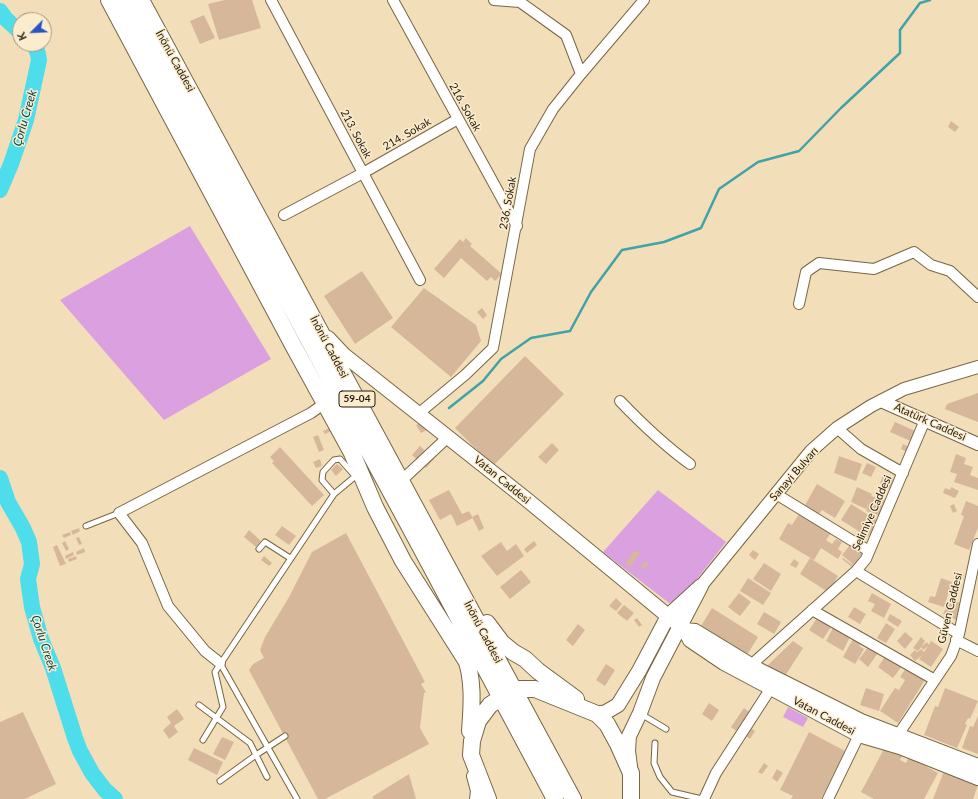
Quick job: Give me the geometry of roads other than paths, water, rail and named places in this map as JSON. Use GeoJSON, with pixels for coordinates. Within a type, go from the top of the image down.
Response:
{"type":"FeatureCollection","features":[{"type":"Feature","properties":{"kind":"main road"},"geometry":{"type":"LineString","coordinates":[[109,0],[352,453],[357,474],[403,561],[467,662]]}},
{"type":"Feature","properties":{"kind":"main road","name":"59-04"},"geometry":{"type":"LineString","coordinates":[[125,0],[428,545]]}},
{"type":"Feature","properties":{"kind":"main road","name":"İnönü Caddesi"},"geometry":{"type":"LineString","coordinates":[[141,0],[401,481],[428,545],[507,693],[572,799]]}},
{"type":"Feature","properties":{"kind":"main road","name":"Vatan Caddesi"},"geometry":{"type":"LineString","coordinates":[[320,330],[344,355],[448,437],[683,628],[690,640],[724,663],[859,734],[900,747],[978,778]]}},
{"type":"Feature","properties":{"kind":"main road"},"geometry":{"type":"LineString","coordinates":[[428,545],[467,662],[472,700],[470,734],[471,755],[488,799]]}},
{"type":"Feature","properties":{"kind":"main road"},"geometry":{"type":"LineString","coordinates":[[428,545],[502,643],[597,714],[607,724],[631,773],[639,799]]}},
{"type":"Feature","properties":{"kind":"main road"},"geometry":{"type":"LineString","coordinates":[[471,755],[472,741],[478,721],[490,705],[507,693],[535,689],[597,714],[606,712],[618,705],[639,671],[668,616],[701,586]]}},
{"type":"Feature","properties":{"kind":"main road"},"geometry":{"type":"LineString","coordinates":[[631,799],[631,773],[628,751],[629,736],[640,714],[653,678],[683,628],[701,586]]}},
{"type":"Feature","properties":{"kind":"main road","name":"Vatan Caddesi"},"geometry":{"type":"LineString","coordinates":[[683,628],[695,631],[750,665],[861,721],[978,766]]}},
{"type":"Feature","properties":{"kind":"main road","name":"59-04"},"geometry":{"type":"LineString","coordinates":[[507,693],[555,799]]}},
{"type":"Feature","properties":{"kind":"street","name":"213. Sokak"},"geometry":{"type":"LineString","coordinates":[[271,0],[420,280]]}},
{"type":"Feature","properties":{"kind":"street","name":"216. Sokak"},"geometry":{"type":"LineString","coordinates":[[393,0],[517,226]]}},
{"type":"Feature","properties":{"kind":"street"},"geometry":{"type":"LineString","coordinates":[[494,0],[520,2],[566,35],[581,74]]}},
{"type":"Feature","properties":{"kind":"street","name":"236. Sokak"},"geometry":{"type":"LineString","coordinates":[[418,414],[465,375],[493,348],[517,226],[530,149],[553,110],[581,74],[644,0]]}},
{"type":"Feature","properties":{"kind":"street","name":"214. Sokak"},"geometry":{"type":"LineString","coordinates":[[284,215],[364,173],[458,119]]}},
{"type":"Feature","properties":{"kind":"street"},"geometry":{"type":"LineString","coordinates":[[799,304],[806,272],[819,262],[874,269],[914,252],[931,266],[950,271],[978,297]]}},
{"type":"Feature","properties":{"kind":"street","name":"Sanayi Bulvarı"},"geometry":{"type":"LineString","coordinates":[[701,586],[811,451],[837,428],[904,389],[978,367]]}},
{"type":"Feature","properties":{"kind":"street"},"geometry":{"type":"LineString","coordinates":[[620,401],[665,446],[690,464]]}},
{"type":"Feature","properties":{"kind":"street","name":"Atatürk Caddesi"},"geometry":{"type":"LineString","coordinates":[[881,401],[978,444]]}},
{"type":"Feature","properties":{"kind":"street"},"geometry":{"type":"LineString","coordinates":[[220,663],[206,651],[168,606],[142,543],[119,513],[311,413],[325,403]]}},
{"type":"Feature","properties":{"kind":"street","name":"Selimiye Caddesi"},"geometry":{"type":"LineString","coordinates":[[750,665],[856,571],[866,558],[925,420]]}},
{"type":"Feature","properties":{"kind":"street"},"geometry":{"type":"LineString","coordinates":[[837,428],[861,449],[903,473]]}},
{"type":"Feature","properties":{"kind":"street"},"geometry":{"type":"LineString","coordinates":[[401,481],[448,437]]}},
{"type":"Feature","properties":{"kind":"street"},"geometry":{"type":"LineString","coordinates":[[776,494],[869,551]]}},
{"type":"Feature","properties":{"kind":"street","name":"Güven Caddesi"},"geometry":{"type":"LineString","coordinates":[[898,735],[951,656],[957,637],[978,544]]}},
{"type":"Feature","properties":{"kind":"street"},"geometry":{"type":"LineString","coordinates":[[856,571],[978,651]]}},
{"type":"Feature","properties":{"kind":"street"},"geometry":{"type":"LineString","coordinates":[[812,610],[934,680]]}},
{"type":"Feature","properties":{"kind":"street"},"geometry":{"type":"LineString","coordinates":[[703,799],[716,773],[771,688]]}},
{"type":"Feature","properties":{"kind":"street"},"geometry":{"type":"LineString","coordinates":[[828,799],[859,734]]}},
{"type":"Feature","properties":{"kind":"street"},"geometry":{"type":"LineString","coordinates":[[471,755],[473,775],[477,791],[476,799]]}},
{"type":"Feature","properties":{"kind":"lane"},"geometry":{"type":"LineString","coordinates":[[203,740],[223,707],[215,672],[220,663],[334,494],[357,474],[340,459],[334,460],[323,472],[322,480],[334,494]]}},
{"type":"Feature","properties":{"kind":"lane"},"geometry":{"type":"LineString","coordinates":[[86,526],[119,513]]}},
{"type":"Feature","properties":{"kind":"lane"},"geometry":{"type":"LineString","coordinates":[[259,549],[265,542],[290,558]]}},
{"type":"Feature","properties":{"kind":"lane"},"geometry":{"type":"LineString","coordinates":[[220,663],[297,799]]}},
{"type":"Feature","properties":{"kind":"lane"},"geometry":{"type":"LineString","coordinates":[[199,704],[250,743],[267,777]]}},
{"type":"Feature","properties":{"kind":"lane"},"geometry":{"type":"LineString","coordinates":[[640,714],[666,729]]}},
{"type":"Feature","properties":{"kind":"lane"},"geometry":{"type":"LineString","coordinates":[[220,782],[256,755],[285,736]]}},
{"type":"Feature","properties":{"kind":"lane"},"geometry":{"type":"LineString","coordinates":[[655,742],[654,763],[660,776],[672,792],[703,799]]}},
{"type":"Feature","properties":{"kind":"waterway"},"geometry":{"type":"LineString","coordinates":[[449,408],[483,381],[501,359],[531,338],[570,331],[591,292],[622,250],[664,242],[701,228],[719,189],[758,162],[799,151],[841,108],[900,53],[900,30],[920,3],[930,0]]}},
{"type":"Feature","properties":{"kind":"waterway","name":"Çorlu Creek"},"geometry":{"type":"LineString","coordinates":[[0,11],[12,25]]}},
{"type":"Feature","properties":{"kind":"waterway","name":"Çorlu Creek"},"geometry":{"type":"LineString","coordinates":[[0,190],[11,164],[26,120],[39,60],[37,52]]}},
{"type":"Feature","properties":{"kind":"waterway","name":"Çorlu Creek"},"geometry":{"type":"LineString","coordinates":[[0,478],[8,502],[29,542],[32,564],[28,579],[32,607],[41,639],[53,668],[75,738],[92,773],[105,790],[115,799]]}}]}
